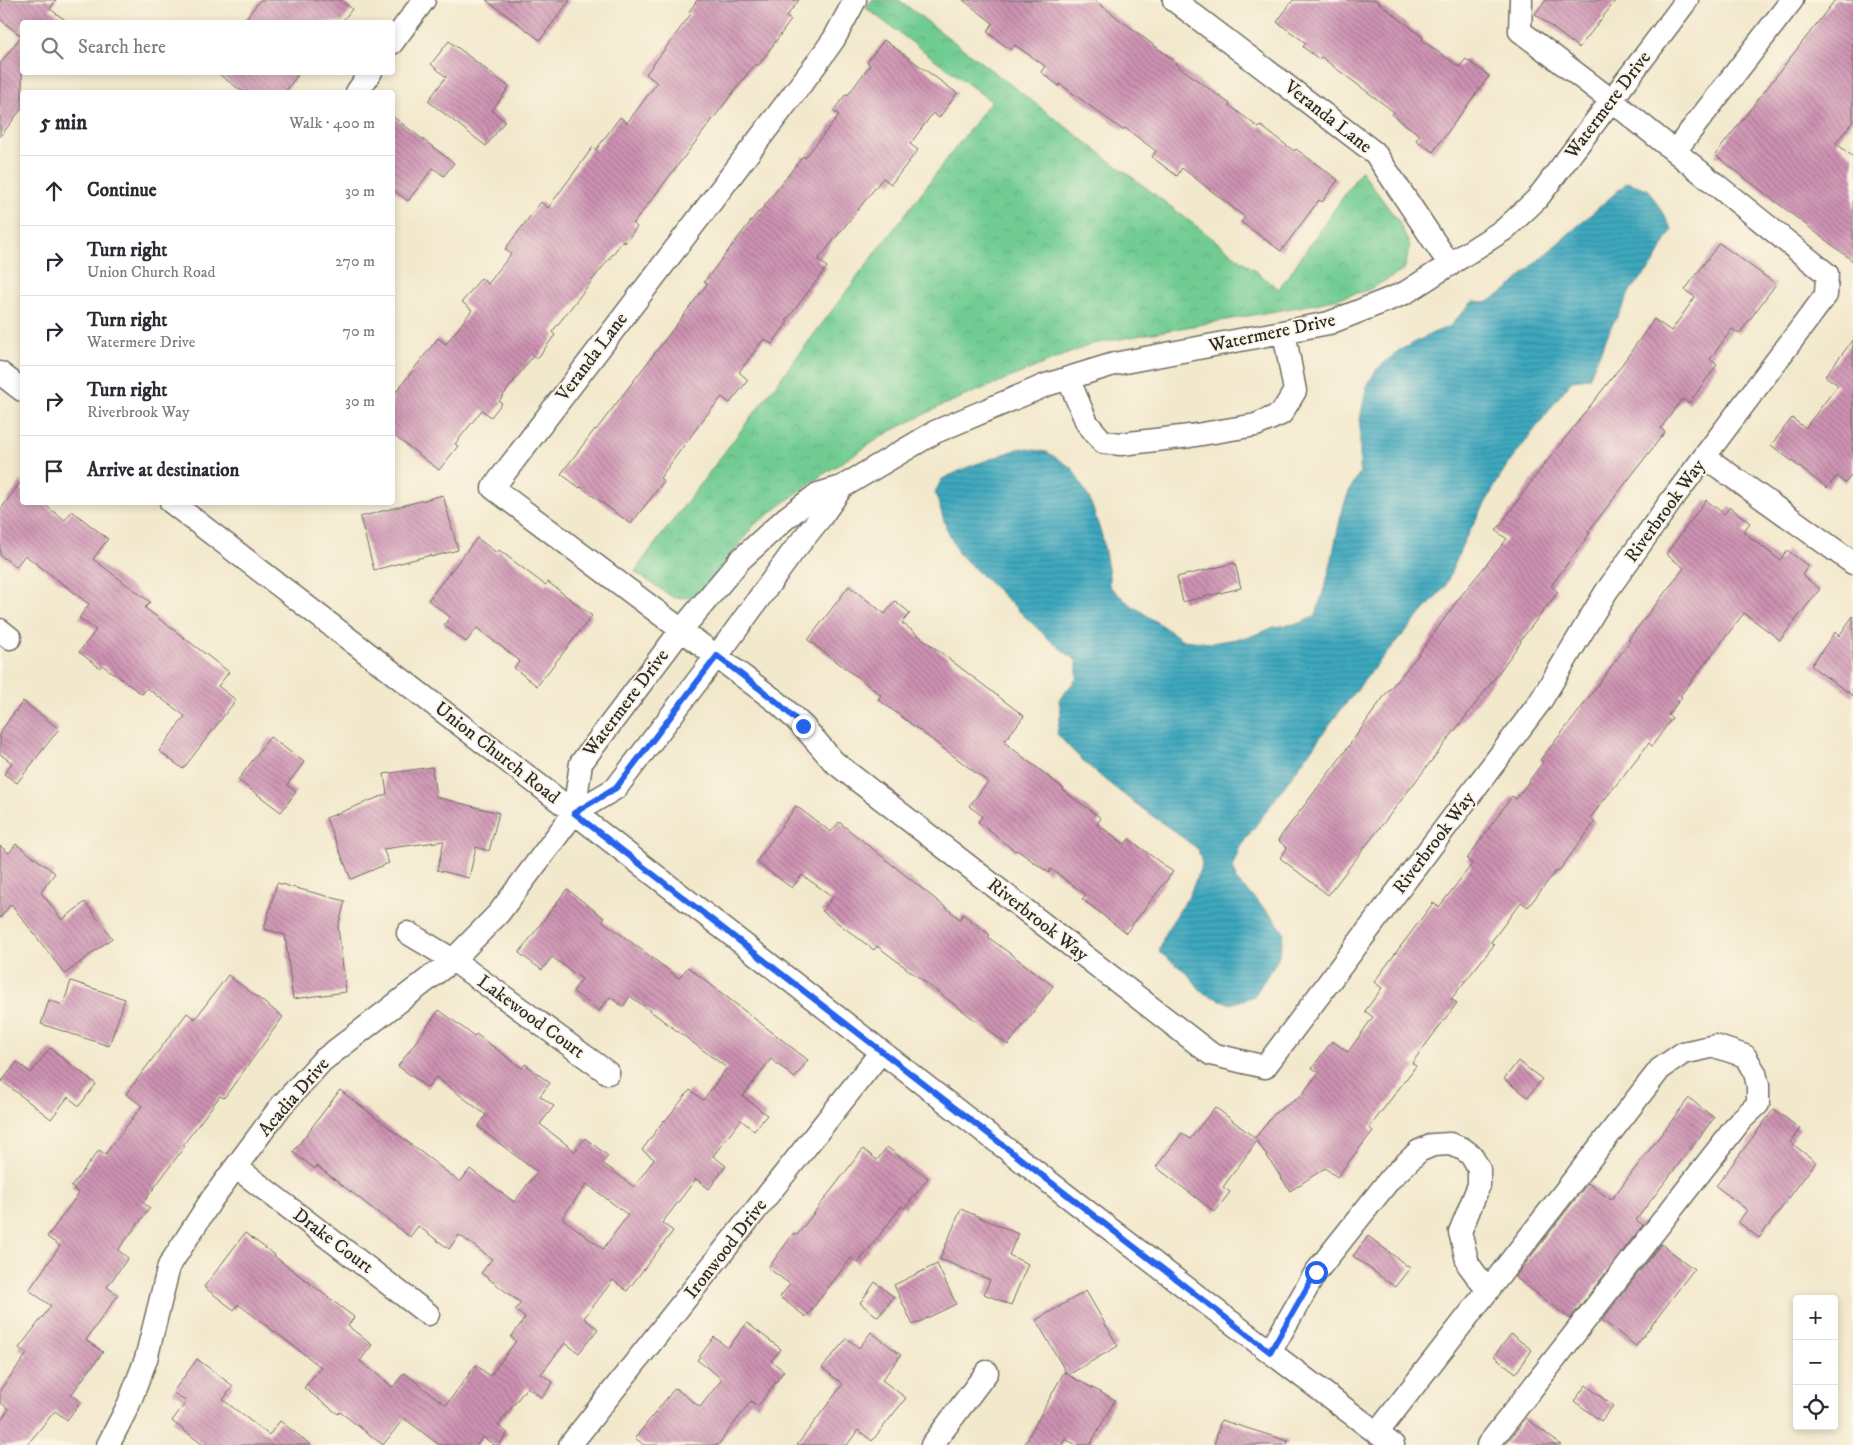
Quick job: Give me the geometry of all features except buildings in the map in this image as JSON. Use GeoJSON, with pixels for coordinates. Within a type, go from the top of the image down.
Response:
{"type":"FeatureCollection","features":[{"type":"Feature","properties":{"kind":"street"},"geometry":{"type":"LineString","coordinates":[[395,39],[424,0]]}},
{"type":"Feature","properties":{"kind":"street","name":"Veranda Lane"},"geometry":{"type":"LineString","coordinates":[[717,656],[492,488],[814,67],[834,39],[855,0]]}},
{"type":"Feature","properties":{"kind":"street","name":"Veranda Lane"},"geometry":{"type":"LineString","coordinates":[[1174,0],[1376,153],[1450,264]]}},
{"type":"Feature","properties":{"kind":"street","name":"Riverbrook Way"},"geometry":{"type":"LineString","coordinates":[[717,656],[777,702],[803,726],[834,762],[1210,1054],[1265,1067],[1540,702],[1606,592],[1704,457],[1826,295],[1827,274],[1611,100],[1520,31],[1522,0]]}},
{"type":"Feature","properties":{"kind":"street","name":"Watermere Drive"},"geometry":{"type":"LineString","coordinates":[[574,813],[581,763],[682,629],[740,560],[786,518],[818,494],[842,487],[935,432],[1046,385],[1114,364],[1329,324],[1406,293],[1504,229],[1537,198],[1687,0]]}},
{"type":"Feature","properties":{"kind":"street"},"geometry":{"type":"LineString","coordinates":[[1675,151],[1792,0]]}},
{"type":"Feature","properties":{"kind":"street"},"geometry":{"type":"LineString","coordinates":[[358,90],[369,75]]}},
{"type":"Feature","properties":{"kind":"street"},"geometry":{"type":"LineString","coordinates":[[1068,378],[1087,424],[1103,442],[1121,444],[1190,436],[1256,425],[1281,414],[1295,391],[1284,332]]}},
{"type":"Feature","properties":{"kind":"street"},"geometry":{"type":"LineString","coordinates":[[0,373],[20,388]]}},
{"type":"Feature","properties":{"kind":"street"},"geometry":{"type":"LineString","coordinates":[[1704,457],[1853,563]]}},
{"type":"Feature","properties":{"kind":"street","name":"Watermere Drive"},"geometry":{"type":"LineString","coordinates":[[574,813],[616,788],[717,656],[842,487]]}},
{"type":"Feature","properties":{"kind":"street","name":"Union Church Road"},"geometry":{"type":"LineString","coordinates":[[175,505],[881,1052],[1385,1439]]}},
{"type":"Feature","properties":{"kind":"street","name":"Acadia Drive"},"geometry":{"type":"LineString","coordinates":[[108,1445],[128,1406],[146,1359],[169,1266],[212,1199],[237,1168],[281,1106],[322,1061],[453,960],[499,914],[574,813]]}},
{"type":"Feature","properties":{"kind":"street","name":"Lakewood Court"},"geometry":{"type":"LineString","coordinates":[[408,932],[453,960],[608,1073]]}},
{"type":"Feature","properties":{"kind":"street"},"geometry":{"type":"LineString","coordinates":[[1385,1439],[1488,1291],[1660,1069],[1682,1053],[1715,1046],[1745,1056],[1755,1073],[1758,1085],[1758,1104],[1741,1120],[1488,1445]]}},
{"type":"Feature","properties":{"kind":"street","name":"Ironwood Drive"},"geometry":{"type":"LineString","coordinates":[[570,1445],[881,1052]]}},
{"type":"Feature","properties":{"kind":"street"},"geometry":{"type":"LineString","coordinates":[[1270,1352],[1316,1272],[1390,1179],[1419,1151],[1433,1145],[1450,1144],[1463,1149],[1472,1156],[1479,1169],[1479,1185],[1460,1232],[1468,1264],[1488,1291]]}},
{"type":"Feature","properties":{"kind":"street","name":"Drake Court"},"geometry":{"type":"LineString","coordinates":[[237,1168],[428,1314]]}},
{"type":"Feature","properties":{"kind":"street"},"geometry":{"type":"LineString","coordinates":[[932,1445],[987,1372]]}},
{"type":"Feature","properties":{"kind":"green space"},"geometry":{"type":"Polygon","coordinates":[[[872,0],[899,0],[1279,289],[1361,171],[1399,222],[1410,246],[1404,270],[1368,290],[1320,303],[1092,344],[943,405],[889,432],[816,479],[754,525],[716,576],[694,597],[674,598],[635,572],[642,561],[991,101],[866,8],[872,0]]]}},
{"type":"Feature","properties":{"kind":"water"},"geometry":{"type":"Polygon","coordinates":[[[1628,182],[1649,190],[1672,229],[1653,265],[1630,291],[1612,325],[1589,378],[1572,380],[1504,470],[1464,541],[1445,587],[1378,663],[1333,720],[1240,847],[1233,865],[1236,880],[1274,918],[1284,933],[1278,959],[1254,996],[1231,1004],[1203,993],[1187,973],[1159,952],[1165,933],[1190,894],[1202,864],[1198,849],[1107,781],[1057,734],[1061,713],[1059,700],[1077,678],[1077,661],[1053,643],[958,553],[947,530],[935,492],[942,479],[968,467],[1021,448],[1047,452],[1072,468],[1090,500],[1102,536],[1109,574],[1109,586],[1127,602],[1183,640],[1211,643],[1249,637],[1274,627],[1301,623],[1316,615],[1329,572],[1342,510],[1350,489],[1360,472],[1360,420],[1366,388],[1376,370],[1398,351],[1449,327],[1473,301],[1488,302],[1508,289],[1628,182]]]}},
{"type":"Feature","properties":{"kind":"route"},"geometry":{"type":"LineString","coordinates":[[803,726],[777,702],[717,656],[616,788],[574,813],[1270,1352],[1316,1272]]}}]}
